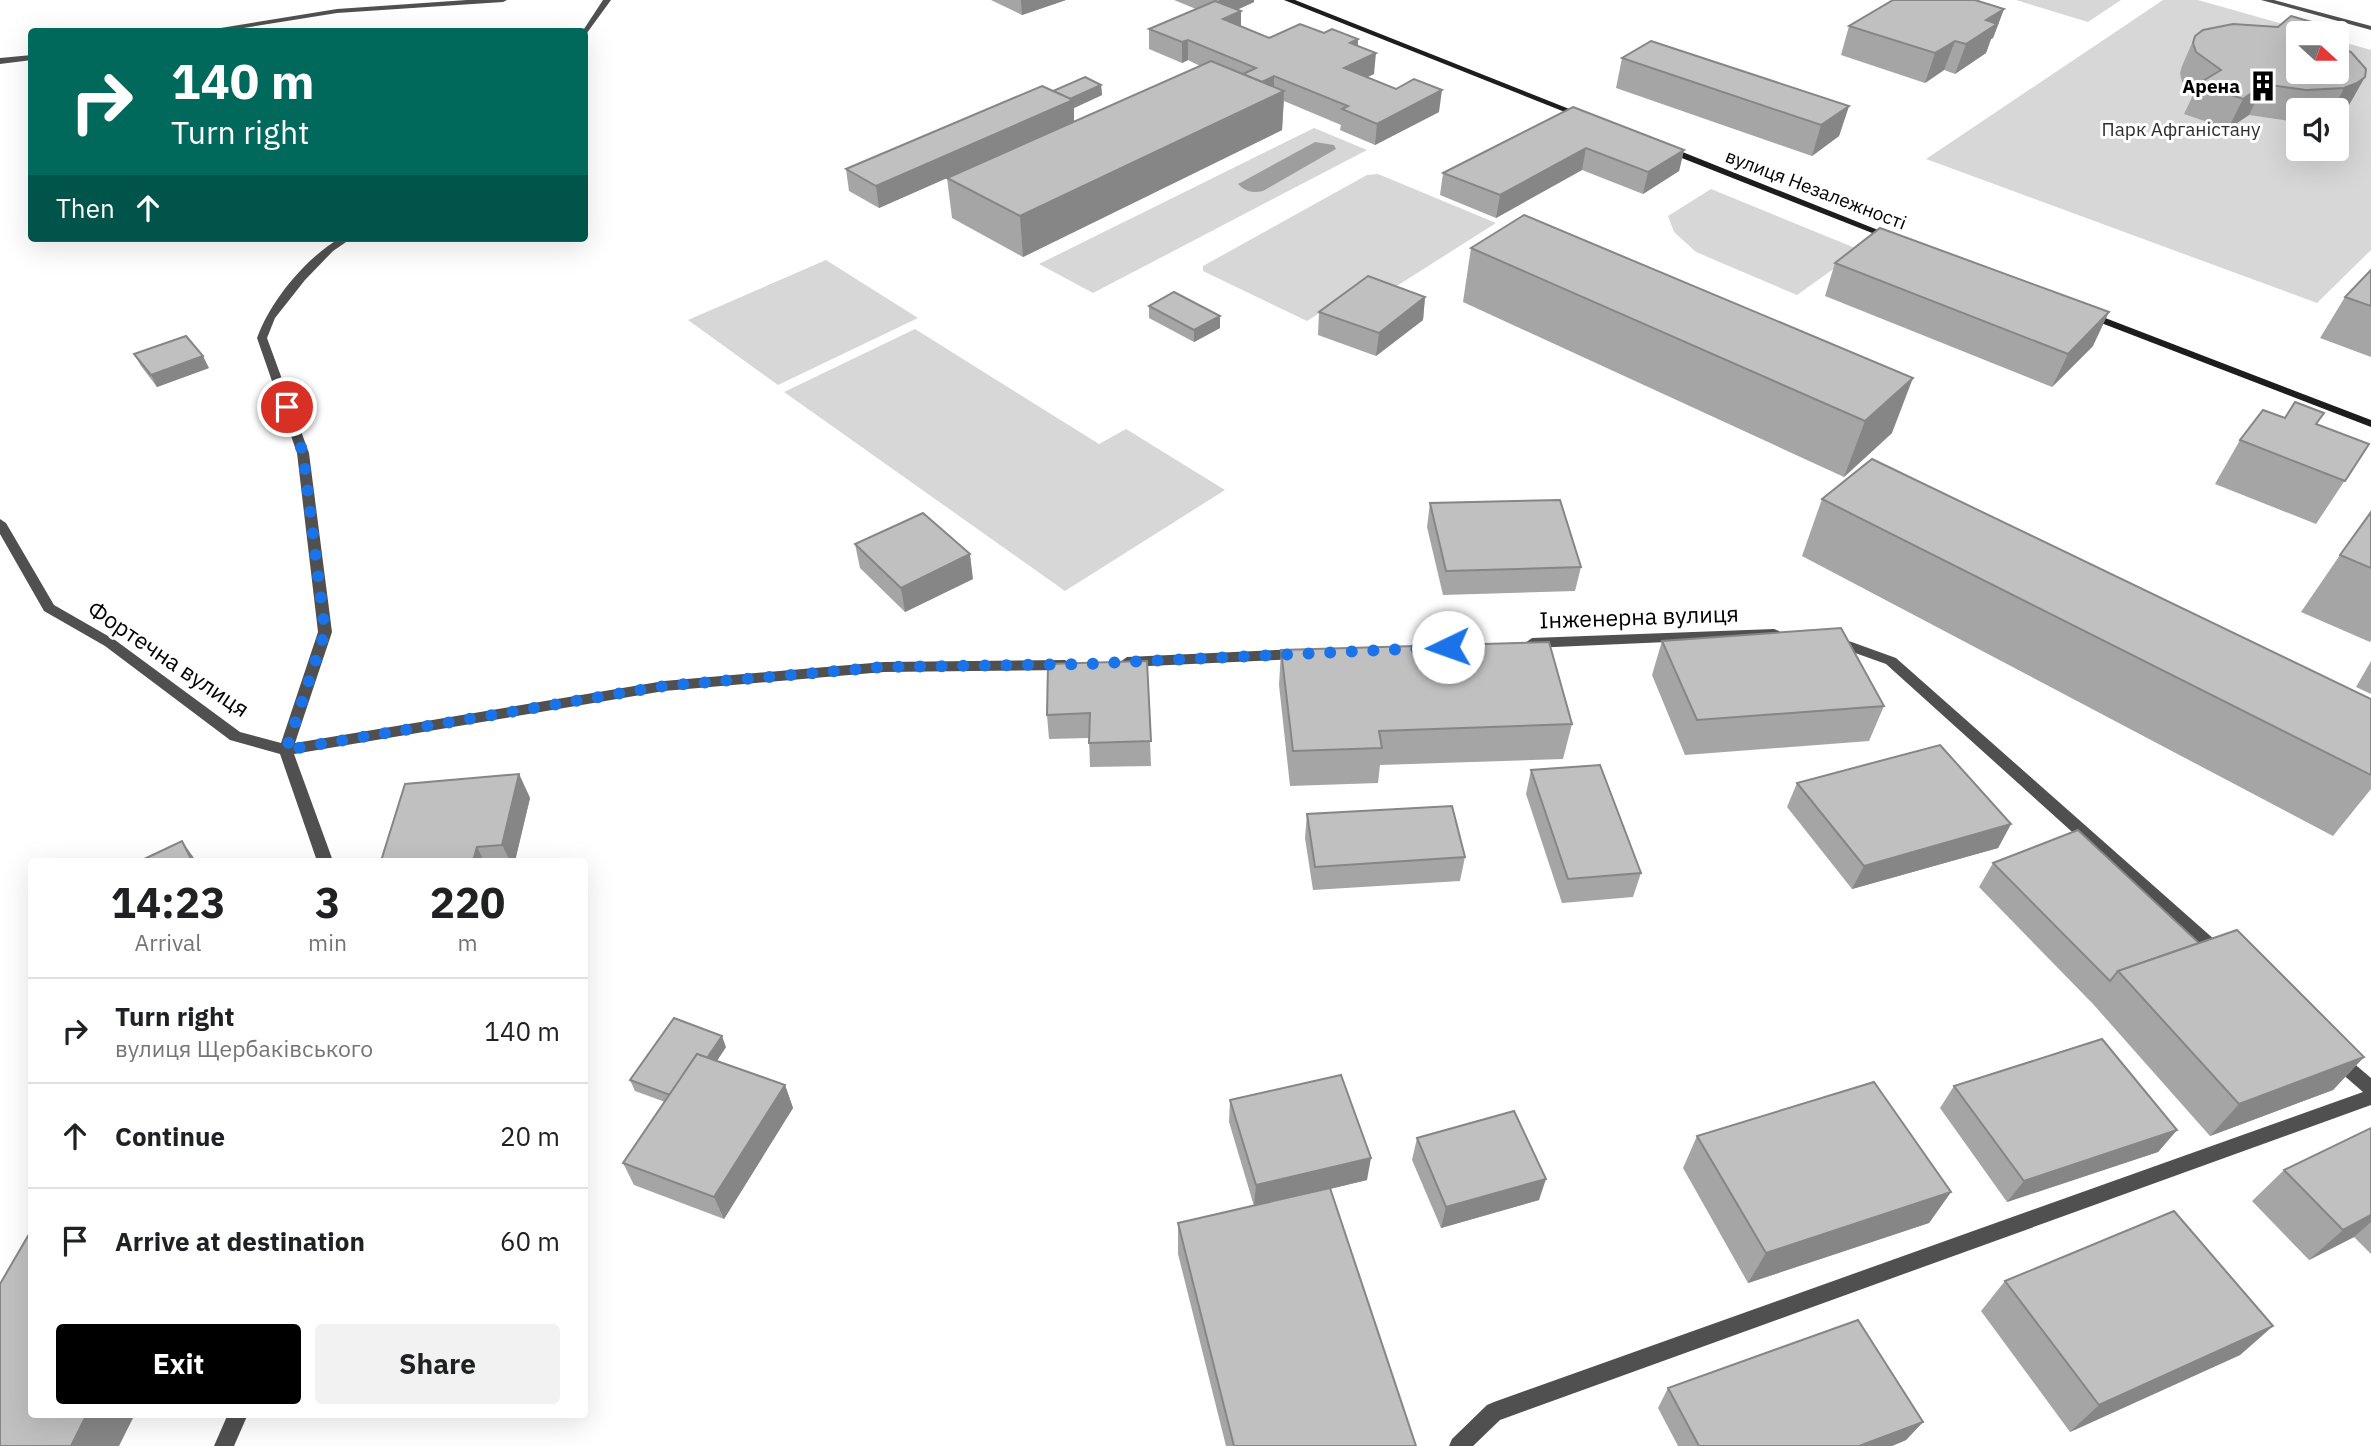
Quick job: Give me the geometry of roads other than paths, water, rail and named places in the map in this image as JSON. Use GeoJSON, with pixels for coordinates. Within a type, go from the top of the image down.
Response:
{"type":"FeatureCollection","features":[{"type":"Feature","properties":{"kind":"main road"},"geometry":{"type":"LineString","coordinates":[[1288,0],[1600,123]]}},
{"type":"Feature","properties":{"kind":"main road","name":"вулиця Незалежності"},"geometry":{"type":"LineString","coordinates":[[1652,143],[1899,240]]}},
{"type":"Feature","properties":{"kind":"main road"},"geometry":{"type":"LineString","coordinates":[[2081,312],[2371,424]]}},
{"type":"Feature","properties":{"kind":"street"},"geometry":{"type":"LineString","coordinates":[[226,28],[337,11],[503,0]]}},
{"type":"Feature","properties":{"kind":"street"},"geometry":{"type":"LineString","coordinates":[[588,29],[607,0]]}},
{"type":"Feature","properties":{"kind":"street"},"geometry":{"type":"LineString","coordinates":[[2265,0],[2371,28]]}},
{"type":"Feature","properties":{"kind":"street"},"geometry":{"type":"LineString","coordinates":[[0,61],[28,58]]}},
{"type":"Feature","properties":{"kind":"street"},"geometry":{"type":"LineString","coordinates":[[325,858],[286,750],[325,632],[303,453],[262,338],[270,317],[301,278],[329,249],[340,242]]}},
{"type":"Feature","properties":{"kind":"street","name":"Фортечна вулиця"},"geometry":{"type":"LineString","coordinates":[[0,523],[49,608],[110,643],[235,736],[286,750]]}},
{"type":"Feature","properties":{"kind":"street","name":"Інженерна вулиця"},"geometry":{"type":"LineString","coordinates":[[1517,644],[1726,634],[1789,634]]}},
{"type":"Feature","properties":{"kind":"street"},"geometry":{"type":"LineString","coordinates":[[1814,634],[1891,661],[2225,959]]}},
{"type":"Feature","properties":{"kind":"street"},"geometry":{"type":"LineString","coordinates":[[1113,663],[1308,654]]}},
{"type":"Feature","properties":{"kind":"street"},"geometry":{"type":"LineString","coordinates":[[286,750],[664,686],[884,667],[1085,664]]}},
{"type":"Feature","properties":{"kind":"street"},"geometry":{"type":"LineString","coordinates":[[2329,1052],[2371,1089]]}},
{"type":"Feature","properties":{"kind":"street"},"geometry":{"type":"LineString","coordinates":[[1459,1446],[1494,1412],[2371,1097]]}},
{"type":"Feature","properties":{"kind":"street"},"geometry":{"type":"LineString","coordinates":[[224,1446],[236,1418]]}},
{"type":"Feature","properties":{"kind":"place","name":"Арена"},"geometry":{"type":"Point","coordinates":[2263,86]}},
{"type":"Feature","properties":{"kind":"park label","name":"Парк Афганістану"},"geometry":{"type":"Point","coordinates":[2181,129]}}]}
